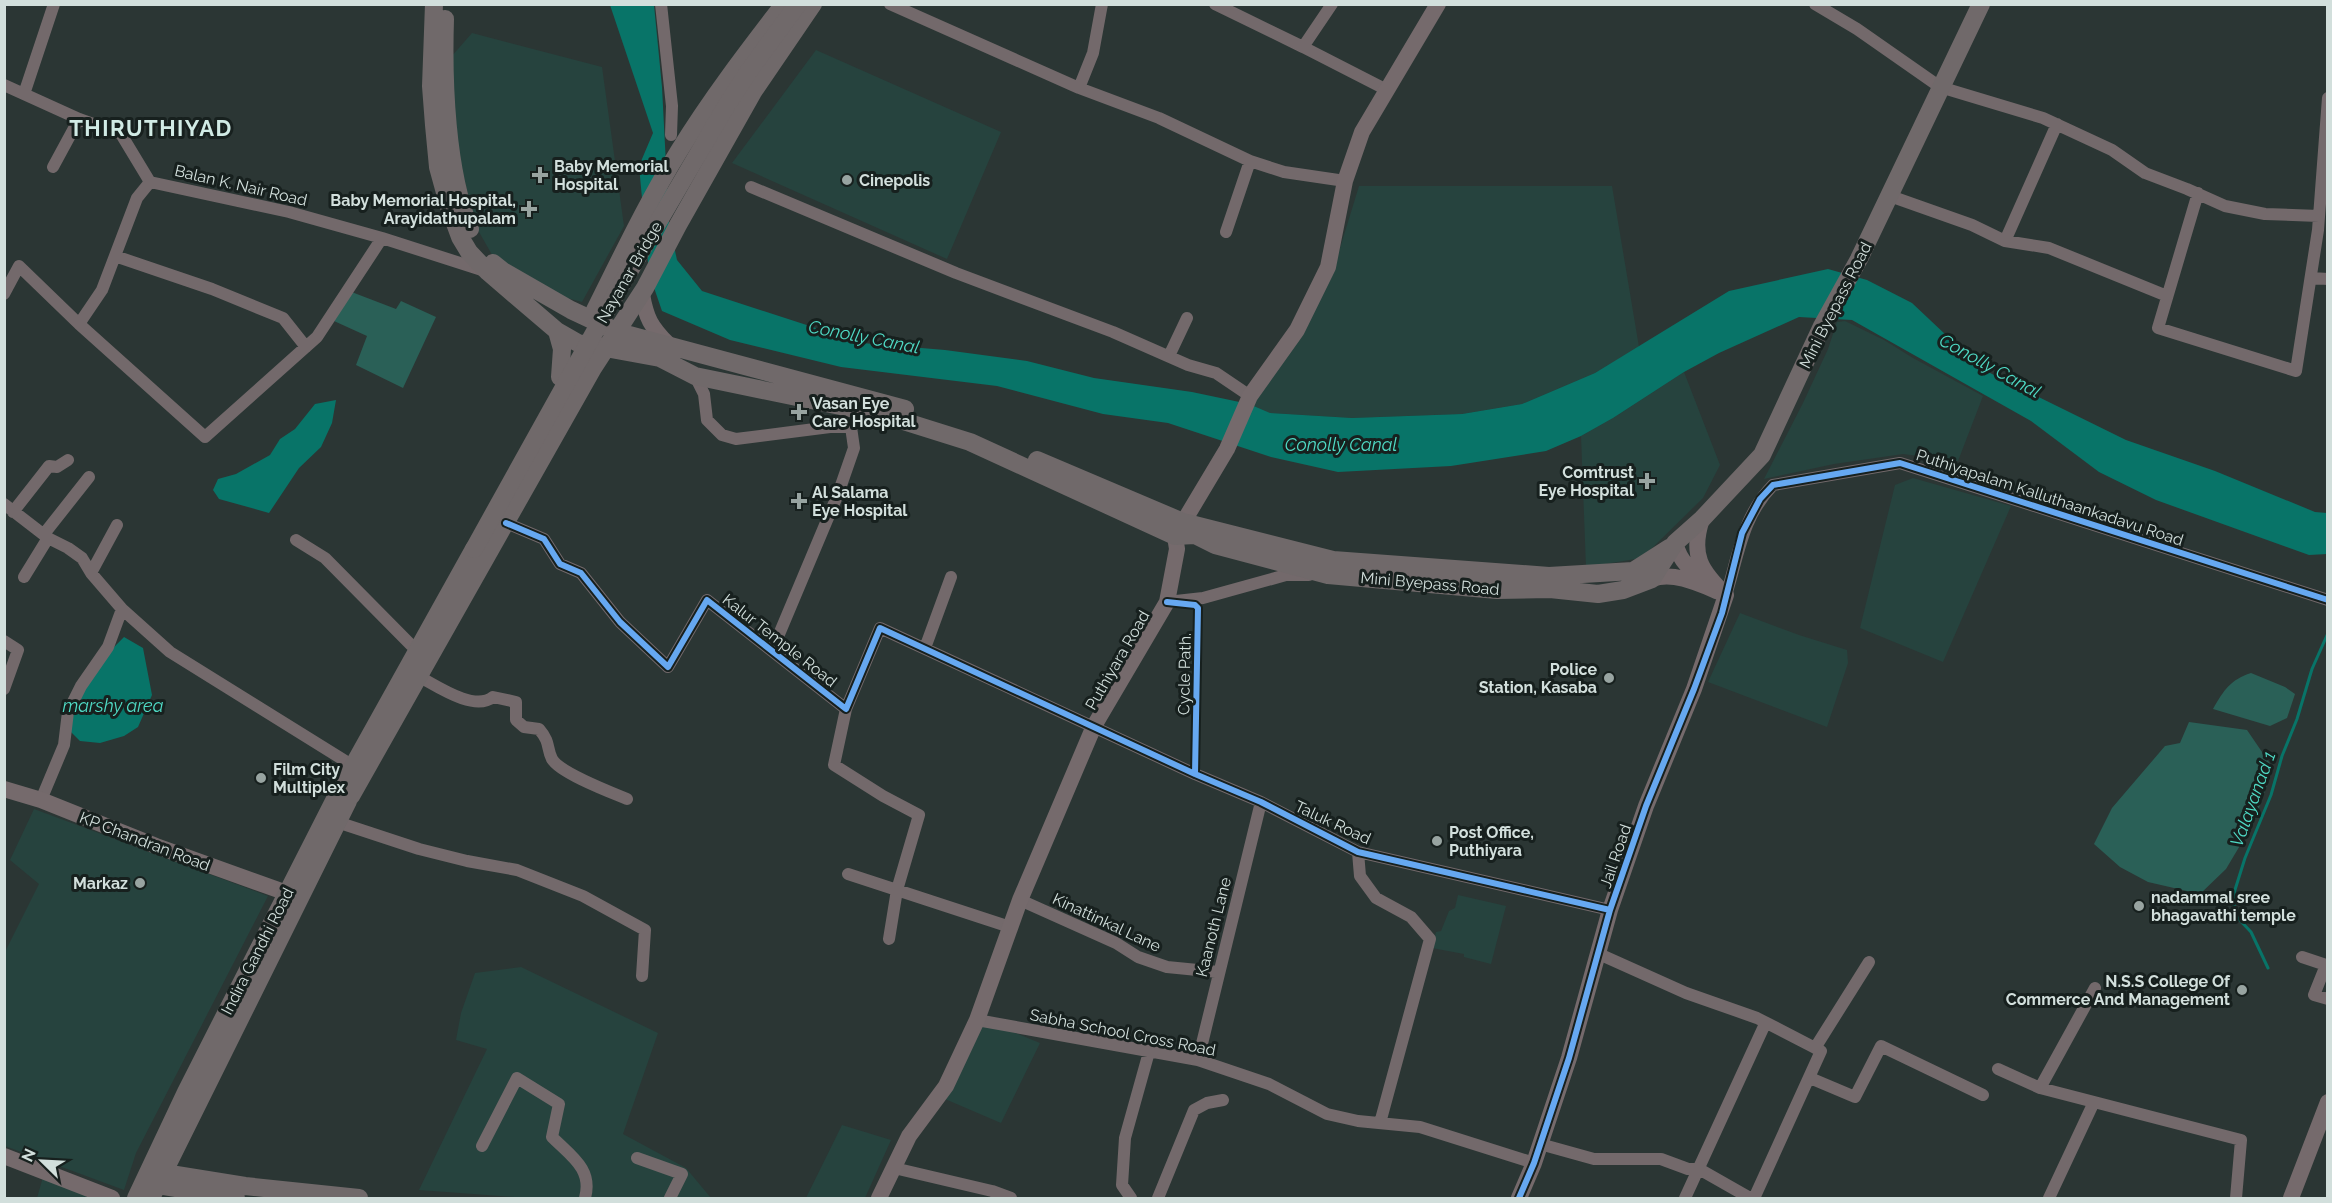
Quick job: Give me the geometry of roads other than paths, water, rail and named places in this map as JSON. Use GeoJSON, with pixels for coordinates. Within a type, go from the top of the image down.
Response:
{"type":"FeatureCollection","features":[{"type":"Feature","properties":{"kind":"main road"},"geometry":{"type":"LineString","coordinates":[[434,4],[439,87],[464,215],[474,238],[493,270],[618,332],[889,403],[990,440],[1179,529],[1333,560],[1549,576],[1633,571],[1675,543]]}},
{"type":"Feature","properties":{"kind":"main road"},"geometry":{"type":"LineString","coordinates":[[439,87],[446,4]]}},
{"type":"Feature","properties":{"kind":"main road"},"geometry":{"type":"LineString","coordinates":[[345,794],[347,762],[560,377],[640,221],[679,152],[724,82],[784,4]]}},
{"type":"Feature","properties":{"kind":"main road","name":"Nayanar Bridge"},"geometry":{"type":"LineString","coordinates":[[474,549],[613,299],[722,112],[798,4]]}},
{"type":"Feature","properties":{"kind":"main road"},"geometry":{"type":"LineString","coordinates":[[345,794],[418,676],[607,348],[644,291],[678,225],[753,92],[813,4]]}},
{"type":"Feature","properties":{"kind":"main road","name":"Mini Byepass Road"},"geometry":{"type":"LineString","coordinates":[[493,270],[557,331],[578,343],[660,358],[695,376],[884,415],[970,442],[1215,545],[1328,575],[1497,590],[1550,589],[1598,594],[1623,590],[1652,579],[1675,543],[1702,519],[1762,455],[1822,326],[1859,259],[1981,4]]}},
{"type":"Feature","properties":{"kind":"main road"},"geometry":{"type":"LineString","coordinates":[[698,123],[708,118],[717,119],[722,125],[724,144]]}},
{"type":"Feature","properties":{"kind":"main road"},"geometry":{"type":"LineString","coordinates":[[557,331],[562,349],[560,377]]}},
{"type":"Feature","properties":{"kind":"main road","name":"Indira Gandhi Road"},"geometry":{"type":"LineString","coordinates":[[155,1182],[287,892],[345,794],[386,708],[474,549]]}},
{"type":"Feature","properties":{"kind":"main road","name":"Indira Gandhi Road"},"geometry":{"type":"LineString","coordinates":[[136,1198],[155,1182],[190,1121],[337,822],[345,794]]}},
{"type":"Feature","properties":{"kind":"main road"},"geometry":{"type":"LineString","coordinates":[[190,1121],[183,1149],[187,1166],[241,1192]]}},
{"type":"Feature","properties":{"kind":"main road"},"geometry":{"type":"LineString","coordinates":[[155,1182],[241,1192],[359,1198]]}},
{"type":"Feature","properties":{"kind":"street"},"geometry":{"type":"LineString","coordinates":[[24,94],[54,4]]}},
{"type":"Feature","properties":{"kind":"street"},"geometry":{"type":"LineString","coordinates":[[661,4],[672,106],[670,135]]}},
{"type":"Feature","properties":{"kind":"street"},"geometry":{"type":"LineString","coordinates":[[890,4],[1079,88],[1159,118],[1250,161],[1284,172],[1345,181]]}},
{"type":"Feature","properties":{"kind":"street"},"geometry":{"type":"LineString","coordinates":[[1079,88],[1093,53],[1102,4]]}},
{"type":"Feature","properties":{"kind":"street"},"geometry":{"type":"LineString","coordinates":[[1215,4],[1387,90]]}},
{"type":"Feature","properties":{"kind":"street"},"geometry":{"type":"LineString","coordinates":[[1303,48],[1332,4]]}},
{"type":"Feature","properties":{"kind":"street"},"geometry":{"type":"LineString","coordinates":[[1179,529],[1227,449],[1250,396],[1297,330],[1328,267],[1345,181],[1362,132],[1438,4]]}},
{"type":"Feature","properties":{"kind":"street"},"geometry":{"type":"LineString","coordinates":[[1815,4],[1857,29],[1940,87],[2043,118],[2112,150],[2145,173],[2225,206],[2265,214],[2322,210]]}},
{"type":"Feature","properties":{"kind":"street","name":"Balan K. Nair Road"},"geometry":{"type":"LineString","coordinates":[[4,85],[79,119],[122,134],[150,182],[289,212],[493,270]]}},
{"type":"Feature","properties":{"kind":"street"},"geometry":{"type":"LineString","coordinates":[[2198,194],[2158,328],[2296,371],[2322,210],[2328,98]]}},
{"type":"Feature","properties":{"kind":"street"},"geometry":{"type":"LineString","coordinates":[[53,167],[79,119]]}},
{"type":"Feature","properties":{"kind":"street"},"geometry":{"type":"LineString","coordinates":[[2005,241],[2057,124]]}},
{"type":"Feature","properties":{"kind":"street"},"geometry":{"type":"LineString","coordinates":[[1226,232],[1250,161]]}},
{"type":"Feature","properties":{"kind":"street"},"geometry":{"type":"LineString","coordinates":[[79,324],[102,290],[137,198],[150,182]]}},
{"type":"Feature","properties":{"kind":"street"},"geometry":{"type":"LineString","coordinates":[[750,187],[956,273],[1216,373],[1250,396]]}},
{"type":"Feature","properties":{"kind":"street"},"geometry":{"type":"LineString","coordinates":[[1890,196],[1972,225],[2005,241],[2049,248],[2167,296]]}},
{"type":"Feature","properties":{"kind":"street"},"geometry":{"type":"LineString","coordinates":[[4,294],[8,280],[19,266],[79,324],[205,437],[317,337],[382,238]]}},
{"type":"Feature","properties":{"kind":"street"},"geometry":{"type":"LineString","coordinates":[[114,256],[212,290],[283,318],[306,347]]}},
{"type":"Feature","properties":{"kind":"street"},"geometry":{"type":"LineString","coordinates":[[2311,278],[2328,279]]}},
{"type":"Feature","properties":{"kind":"street"},"geometry":{"type":"LineString","coordinates":[[644,291],[646,317],[668,344]]}},
{"type":"Feature","properties":{"kind":"street"},"geometry":{"type":"LineString","coordinates":[[1169,356],[1187,318]]}},
{"type":"Feature","properties":{"kind":"street"},"geometry":{"type":"LineString","coordinates":[[695,376],[704,394],[707,420],[722,435],[736,439],[830,427],[850,428],[854,448],[772,651]]}},
{"type":"Feature","properties":{"kind":"street"},"geometry":{"type":"LineString","coordinates":[[68,460],[57,466],[49,466],[9,508],[46,536],[82,558],[91,573],[122,609],[170,652],[347,762]]}},
{"type":"Feature","properties":{"kind":"street","name":"Puthiyapalam Kalluthaankadavu Road"},"geometry":{"type":"LineString","coordinates":[[1726,595],[1742,533],[1760,499],[1773,485],[1900,463],[2328,600]]}},
{"type":"Feature","properties":{"kind":"street"},"geometry":{"type":"LineString","coordinates":[[24,577],[46,536],[89,477]]}},
{"type":"Feature","properties":{"kind":"street"},"geometry":{"type":"LineString","coordinates":[[1702,519],[1696,545],[1698,558],[1710,579],[1726,595]]}},
{"type":"Feature","properties":{"kind":"street","name":"Kalur Temple Road"},"geometry":{"type":"LineString","coordinates":[[506,523],[544,539],[560,564],[581,573],[620,622],[668,667],[707,600],[846,709],[880,628],[1094,726]]}},
{"type":"Feature","properties":{"kind":"street"},"geometry":{"type":"LineString","coordinates":[[91,573],[117,525]]}},
{"type":"Feature","properties":{"kind":"street","name":"Puthiyara Road"},"geometry":{"type":"LineString","coordinates":[[879,1198],[909,1136],[946,1086],[977,1020],[1020,900],[1094,726],[1167,602],[1179,529]]}},
{"type":"Feature","properties":{"kind":"street"},"geometry":{"type":"LineString","coordinates":[[296,540],[325,558],[411,645]]}},
{"type":"Feature","properties":{"kind":"street"},"geometry":{"type":"LineString","coordinates":[[1675,543],[1678,555],[1684,564],[1726,595]]}},
{"type":"Feature","properties":{"kind":"street"},"geometry":{"type":"LineString","coordinates":[[1167,602],[1203,598],[1286,575],[1328,575]]}},
{"type":"Feature","properties":{"kind":"street"},"geometry":{"type":"LineString","coordinates":[[1652,579],[1661,575],[1697,583],[1726,595]]}},
{"type":"Feature","properties":{"kind":"street"},"geometry":{"type":"LineString","coordinates":[[925,648],[951,577]]}},
{"type":"Feature","properties":{"kind":"street","name":"Jail Road"},"geometry":{"type":"LineString","coordinates":[[1519,1198],[1534,1163],[1569,1058],[1610,910],[1646,806],[1694,689],[1726,595]]}},
{"type":"Feature","properties":{"kind":"street"},"geometry":{"type":"LineString","coordinates":[[41,800],[64,745],[68,712],[81,686],[108,647],[122,609]]}},
{"type":"Feature","properties":{"kind":"street"},"geometry":{"type":"LineString","coordinates":[[4,641],[18,650],[4,689]]}},
{"type":"Feature","properties":{"kind":"street"},"geometry":{"type":"LineString","coordinates":[[418,676],[477,703],[487,702],[493,698],[516,702],[516,720],[524,727],[539,729],[547,739],[552,758],[561,768],[627,799]]}},
{"type":"Feature","properties":{"kind":"street"},"geometry":{"type":"LineString","coordinates":[[846,709],[834,765],[883,796],[919,815],[897,890],[889,939]]}},
{"type":"Feature","properties":{"kind":"street","name":"Taluk Road"},"geometry":{"type":"LineString","coordinates":[[1094,726],[1195,774],[1261,802],[1358,852],[1610,910]]}},
{"type":"Feature","properties":{"kind":"street","name":"KP Chandran Road"},"geometry":{"type":"LineString","coordinates":[[4,789],[41,800],[156,846],[287,892]]}},
{"type":"Feature","properties":{"kind":"street","name":"Kaanoth Lane"},"geometry":{"type":"LineString","coordinates":[[1198,1060],[1261,802]]}},
{"type":"Feature","properties":{"kind":"street"},"geometry":{"type":"LineString","coordinates":[[337,822],[419,849],[517,870],[583,896],[645,930],[642,976]]}},
{"type":"Feature","properties":{"kind":"street"},"geometry":{"type":"LineString","coordinates":[[1358,852],[1360,876],[1376,898],[1411,917],[1430,939],[1380,1123]]}},
{"type":"Feature","properties":{"kind":"street"},"geometry":{"type":"LineString","coordinates":[[848,874],[1010,927]]}},
{"type":"Feature","properties":{"kind":"street","name":"Kinattinkal Lane"},"geometry":{"type":"LineString","coordinates":[[1020,900],[1116,943],[1138,957],[1167,967],[1218,972]]}},
{"type":"Feature","properties":{"kind":"street"},"geometry":{"type":"LineString","coordinates":[[1540,1144],[1594,1159],[1662,1159],[1688,1168],[1699,1169],[1751,1198],[1756,1194],[1821,1051],[1756,1018],[1686,993],[1599,954]]}},
{"type":"Feature","properties":{"kind":"street"},"geometry":{"type":"LineString","coordinates":[[2302,957],[2326,965],[2314,995],[2328,999]]}},
{"type":"Feature","properties":{"kind":"street"},"geometry":{"type":"LineString","coordinates":[[1815,1048],[1869,962]]}},
{"type":"Feature","properties":{"kind":"street"},"geometry":{"type":"LineString","coordinates":[[2040,1088],[2094,988]]}},
{"type":"Feature","properties":{"kind":"street","name":"Sabha School Cross Road"},"geometry":{"type":"LineString","coordinates":[[977,1020],[1198,1060],[1269,1084],[1328,1114],[1358,1121],[1420,1127],[1534,1163]]}},
{"type":"Feature","properties":{"kind":"street"},"geometry":{"type":"LineString","coordinates":[[1685,1198],[1765,1024]]}},
{"type":"Feature","properties":{"kind":"street"},"geometry":{"type":"LineString","coordinates":[[1810,1078],[1855,1097],[1881,1046],[1983,1095]]}},
{"type":"Feature","properties":{"kind":"street"},"geometry":{"type":"LineString","coordinates":[[1131,1198],[1122,1185],[1125,1138],[1149,1052]]}},
{"type":"Feature","properties":{"kind":"street"},"geometry":{"type":"LineString","coordinates":[[1998,1069],[2040,1088],[2241,1140],[2236,1198]]}},
{"type":"Feature","properties":{"kind":"street"},"geometry":{"type":"LineString","coordinates":[[482,1146],[517,1078],[559,1104],[552,1137],[584,1168],[587,1192],[585,1198]]}},
{"type":"Feature","properties":{"kind":"street"},"geometry":{"type":"LineString","coordinates":[[1158,1198],[1194,1110],[1207,1103],[1223,1100]]}},
{"type":"Feature","properties":{"kind":"street"},"geometry":{"type":"LineString","coordinates":[[2049,1198],[2094,1102]]}},
{"type":"Feature","properties":{"kind":"street"},"geometry":{"type":"LineString","coordinates":[[2291,1198],[2328,1102]]}},
{"type":"Feature","properties":{"kind":"street"},"geometry":{"type":"LineString","coordinates":[[4,1156],[112,1198]]}},
{"type":"Feature","properties":{"kind":"street"},"geometry":{"type":"LineString","coordinates":[[637,1158],[682,1174],[670,1198]]}},
{"type":"Feature","properties":{"kind":"street"},"geometry":{"type":"LineString","coordinates":[[894,1168],[992,1191],[1011,1198]]}},
{"type":"Feature","properties":{"kind":"water","name":"Conolly Canal"},"geometry":{"type":"Polygon","coordinates":[[[610,5],[654,5],[662,87],[669,223],[677,260],[702,291],[862,343],[945,350],[1027,361],[1094,378],[1192,392],[1249,404],[1270,413],[1352,418],[1462,414],[1522,404],[1595,373],[1729,291],[1828,269],[1867,280],[1912,303],[1982,369],[2126,440],[2215,471],[2315,512],[2327,513],[2327,554],[2309,555],[2156,500],[2099,472],[2031,421],[1852,320],[1799,317],[1719,353],[1684,372],[1613,418],[1581,436],[1546,451],[1451,466],[1338,472],[1271,457],[1168,423],[1103,414],[997,386],[841,367],[730,340],[662,311],[649,273],[639,166],[653,133],[610,5]]]}},
{"type":"Feature","properties":{"kind":"water"},"geometry":{"type":"Polygon","coordinates":[[[336,400],[332,423],[321,447],[299,468],[269,513],[219,499],[213,490],[218,479],[236,474],[270,455],[280,439],[295,429],[315,404],[336,400]]]}},
{"type":"Feature","properties":{"kind":"water","name":"marshy area"},"geometry":{"type":"Polygon","coordinates":[[[124,637],[143,648],[152,695],[138,727],[124,736],[100,743],[80,741],[71,732],[82,692],[105,657],[124,637]]]}},
{"type":"Feature","properties":{"kind":"waterway","name":"Valayanad 1"},"geometry":{"type":"LineString","coordinates":[[2268,968],[2251,932],[2234,914],[2234,893],[2245,858],[2271,795],[2312,669],[2328,633]]}},
{"type":"Feature","properties":{"kind":"place","name":"Baby Memorial Hospital"},"geometry":{"type":"Point","coordinates":[540,175]}},
{"type":"Feature","properties":{"kind":"place","name":"Cinepolis"},"geometry":{"type":"Point","coordinates":[847,180]}},
{"type":"Feature","properties":{"kind":"place","name":"Baby Memorial Hospital, Arayidathupalam"},"geometry":{"type":"Point","coordinates":[529,209]}},
{"type":"Feature","properties":{"kind":"place","name":"Vasan Eye Care Hospital"},"geometry":{"type":"Point","coordinates":[799,412]}},
{"type":"Feature","properties":{"kind":"place","name":"Comtrust Eye Hospital"},"geometry":{"type":"Point","coordinates":[1647,481]}},
{"type":"Feature","properties":{"kind":"place","name":"Al Salama Eye Hospital"},"geometry":{"type":"Point","coordinates":[799,501]}},
{"type":"Feature","properties":{"kind":"place","name":"Police Station, Kasaba"},"geometry":{"type":"Point","coordinates":[1609,678]}},
{"type":"Feature","properties":{"kind":"place","name":"Film City Multiplex"},"geometry":{"type":"Point","coordinates":[261,778]}},
{"type":"Feature","properties":{"kind":"place","name":"Post Office, Puthiyara"},"geometry":{"type":"Point","coordinates":[1437,841]}},
{"type":"Feature","properties":{"kind":"place","name":"Markaz"},"geometry":{"type":"Point","coordinates":[140,883]}},
{"type":"Feature","properties":{"kind":"place","name":"nadammal sree bhagavathi temple"},"geometry":{"type":"Point","coordinates":[2139,906]}},
{"type":"Feature","properties":{"kind":"place","name":"N.S.S College Of Commerce And Management"},"geometry":{"type":"Point","coordinates":[2242,990]}},
{"type":"Feature","properties":{"kind":"district","name":"THIRUTHIYAD"},"geometry":{"type":"Point","coordinates":[151,128]}}]}
